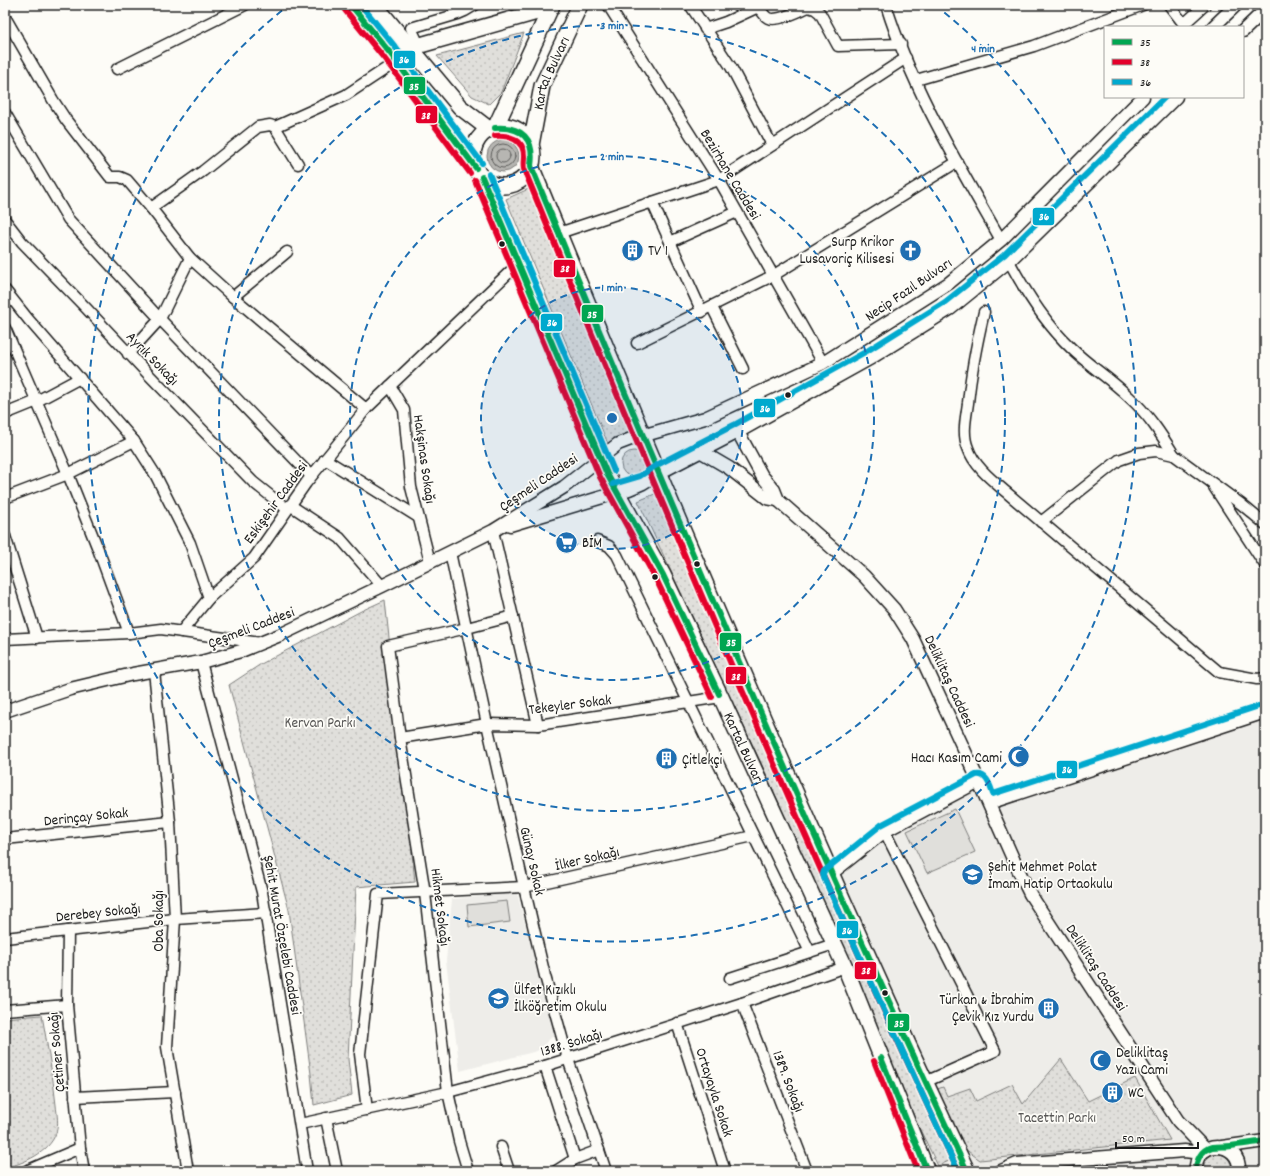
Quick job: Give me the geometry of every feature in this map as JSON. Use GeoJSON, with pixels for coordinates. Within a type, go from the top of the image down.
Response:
{"type":"FeatureCollection","features":[{"type":"Feature","properties":{"kind":"main road"},"geometry":{"type":"LineString","coordinates":[[351,5],[479,172],[490,183],[497,186],[512,185],[524,178],[532,166],[533,159],[527,138],[522,133],[509,127],[492,129],[483,135],[475,147],[474,161],[479,172]]}},
{"type":"Feature","properties":{"kind":"main road"},"geometry":{"type":"LineString","coordinates":[[375,5],[414,46],[460,107],[492,129]]}},
{"type":"Feature","properties":{"kind":"main road","name":"Kartal Bulvarı"},"geometry":{"type":"LineString","coordinates":[[530,145],[542,86],[580,5]]}},
{"type":"Feature","properties":{"kind":"main road"},"geometry":{"type":"LineString","coordinates":[[414,46],[551,7]]}},
{"type":"Feature","properties":{"kind":"main road","name":"Kartal Bulvarı"},"geometry":{"type":"LineString","coordinates":[[492,129],[551,7]]}},
{"type":"Feature","properties":{"kind":"main road","name":"Kartal Bulvarı"},"geometry":{"type":"LineString","coordinates":[[532,166],[697,565],[831,875],[967,1171]]}},
{"type":"Feature","properties":{"kind":"main road","name":"Kartal Bulvarı"},"geometry":{"type":"LineString","coordinates":[[479,172],[600,459],[616,492],[663,575],[721,697],[834,944],[927,1171]]}},
{"type":"Feature","properties":{"kind":"street"},"geometry":{"type":"LineString","coordinates":[[117,68],[246,5]]}},
{"type":"Feature","properties":{"kind":"street"},"geometry":{"type":"LineString","coordinates":[[414,46],[411,28],[458,14],[475,5]]}},
{"type":"Feature","properties":{"kind":"street","name":"Bezirhane Caddesi"},"geometry":{"type":"LineString","coordinates":[[608,5],[719,180],[823,362]]}},
{"type":"Feature","properties":{"kind":"street"},"geometry":{"type":"LineString","coordinates":[[690,5],[731,67],[772,145]]}},
{"type":"Feature","properties":{"kind":"street"},"geometry":{"type":"LineString","coordinates":[[886,5],[900,44],[938,129],[1001,240]]}},
{"type":"Feature","properties":{"kind":"street"},"geometry":{"type":"LineString","coordinates":[[916,80],[1034,46],[1143,5]]}},
{"type":"Feature","properties":{"kind":"street"},"geometry":{"type":"LineString","coordinates":[[1169,5],[1185,25],[1205,5]]}},
{"type":"Feature","properties":{"kind":"street"},"geometry":{"type":"LineString","coordinates":[[1214,26],[1236,5]]}},
{"type":"Feature","properties":{"kind":"street"},"geometry":{"type":"LineString","coordinates":[[705,29],[726,22],[754,8],[760,9],[765,17],[771,19],[812,8],[820,13],[838,46],[900,44]]}},
{"type":"Feature","properties":{"kind":"street"},"geometry":{"type":"LineString","coordinates":[[1244,31],[1265,12]]}},
{"type":"Feature","properties":{"kind":"street"},"geometry":{"type":"LineString","coordinates":[[5,17],[53,100],[77,135],[110,177],[120,177],[127,180],[190,258],[233,297],[366,409]]}},
{"type":"Feature","properties":{"kind":"street"},"geometry":{"type":"LineString","coordinates":[[559,233],[719,180],[906,58]]}},
{"type":"Feature","properties":{"kind":"street"},"geometry":{"type":"LineString","coordinates":[[275,127],[346,95],[396,62]]}},
{"type":"Feature","properties":{"kind":"street","name":"Necip Fazıl Bulvarı"},"geometry":{"type":"LineString","coordinates":[[643,436],[705,418],[823,362],[949,283],[1001,240],[1142,98]]}},
{"type":"Feature","properties":{"kind":"street"},"geometry":{"type":"LineString","coordinates":[[659,473],[738,432],[871,358],[950,309],[1009,261],[1175,98]]}},
{"type":"Feature","properties":{"kind":"street"},"geometry":{"type":"LineString","coordinates":[[5,114],[68,219],[160,319],[311,476]]}},
{"type":"Feature","properties":{"kind":"street"},"geometry":{"type":"LineString","coordinates":[[151,208],[203,171],[258,127],[270,125],[275,127],[298,164]]}},
{"type":"Feature","properties":{"kind":"street"},"geometry":{"type":"LineString","coordinates":[[637,344],[774,275],[957,162]]}},
{"type":"Feature","properties":{"kind":"street"},"geometry":{"type":"LineString","coordinates":[[652,202],[702,312]]}},
{"type":"Feature","properties":{"kind":"street"},"geometry":{"type":"LineString","coordinates":[[670,242],[737,212]]}},
{"type":"Feature","properties":{"kind":"street","name":"Ayrık Sokağı"},"geometry":{"type":"LineString","coordinates":[[5,220],[22,242],[128,354],[253,482],[289,507],[340,538],[382,586]]}},
{"type":"Feature","properties":{"kind":"street"},"geometry":{"type":"LineString","coordinates":[[233,297],[287,252]]}},
{"type":"Feature","properties":{"kind":"street"},"geometry":{"type":"LineString","coordinates":[[128,354],[160,319],[190,258]]}},
{"type":"Feature","properties":{"kind":"street"},"geometry":{"type":"LineString","coordinates":[[1009,261],[1030,298],[1056,333],[1085,361],[1117,386],[1142,410],[1158,429],[1174,455],[1265,524]]}},
{"type":"Feature","properties":{"kind":"street","name":"Eskişehir Caddesi"},"geometry":{"type":"LineString","coordinates":[[181,632],[209,598],[254,558],[311,476],[366,409],[518,264]]}},
{"type":"Feature","properties":{"kind":"street"},"geometry":{"type":"LineString","coordinates":[[5,290],[134,441],[155,474],[190,543],[209,598]]}},
{"type":"Feature","properties":{"kind":"street"},"geometry":{"type":"LineString","coordinates":[[712,307],[743,369]]}},
{"type":"Feature","properties":{"kind":"street"},"geometry":{"type":"LineString","coordinates":[[984,312],[969,389],[965,431],[966,442],[974,460],[987,474],[1041,522],[1219,672],[1257,680],[1265,678]]}},
{"type":"Feature","properties":{"kind":"street"},"geometry":{"type":"LineString","coordinates":[[5,328],[68,474],[129,633]]}},
{"type":"Feature","properties":{"kind":"street"},"geometry":{"type":"LineString","coordinates":[[5,414],[37,401],[80,378]]}},
{"type":"Feature","properties":{"kind":"street","name":"Hakşinas Sokağı"},"geometry":{"type":"LineString","coordinates":[[390,386],[404,410],[411,487],[430,562]]}},
{"type":"Feature","properties":{"kind":"street","name":"Deliklitaş Caddesi"},"geometry":{"type":"LineString","coordinates":[[738,432],[762,476],[774,490],[778,500],[864,576],[897,614],[913,639],[980,782],[1022,878],[1040,909],[1178,1121],[1204,1152]]}},
{"type":"Feature","properties":{"kind":"street","name":"Çeşmeli Caddesi"},"geometry":{"type":"LineString","coordinates":[[5,711],[70,689],[154,670],[201,662],[241,651],[280,635],[493,531],[564,487],[614,446],[624,441],[643,436]]}},
{"type":"Feature","properties":{"kind":"street"},"geometry":{"type":"LineString","coordinates":[[5,498],[68,474],[134,441]]}},
{"type":"Feature","properties":{"kind":"street","name":"Deliklitaş Caddesi"},"geometry":{"type":"LineString","coordinates":[[700,451],[729,468],[767,498],[778,500]]}},
{"type":"Feature","properties":{"kind":"street"},"geometry":{"type":"LineString","coordinates":[[1041,522],[1119,460],[1129,456],[1156,451],[1174,455]]}},
{"type":"Feature","properties":{"kind":"street"},"geometry":{"type":"LineString","coordinates":[[325,459],[418,518]]}},
{"type":"Feature","properties":{"kind":"street","name":"Çeşmeli Caddesi"},"geometry":{"type":"LineString","coordinates":[[493,531],[643,483],[659,473]]}},
{"type":"Feature","properties":{"kind":"street"},"geometry":{"type":"LineString","coordinates":[[1211,482],[1265,565]]}},
{"type":"Feature","properties":{"kind":"street"},"geometry":{"type":"LineString","coordinates":[[493,531],[538,726]]}},
{"type":"Feature","properties":{"kind":"street"},"geometry":{"type":"LineString","coordinates":[[5,536],[37,638]]}},
{"type":"Feature","properties":{"kind":"street"},"geometry":{"type":"LineString","coordinates":[[597,542],[609,546],[617,555],[810,952]]}},
{"type":"Feature","properties":{"kind":"street","name":"Günay Sokak"},"geometry":{"type":"LineString","coordinates":[[450,552],[487,724],[545,976],[568,1059],[606,1171]]}},
{"type":"Feature","properties":{"kind":"street"},"geometry":{"type":"LineString","coordinates":[[467,628],[513,616]]}},
{"type":"Feature","properties":{"kind":"street","name":"Hikmet Sokağı"},"geometry":{"type":"LineString","coordinates":[[467,628],[388,646],[400,738],[424,893],[448,1092],[459,1141],[468,1171]]}},
{"type":"Feature","properties":{"kind":"street"},"geometry":{"type":"LineString","coordinates":[[5,639],[129,633],[161,629],[260,643]]}},
{"type":"Feature","properties":{"kind":"street","name":"Şehit Murat Özçelebi Caddesi"},"geometry":{"type":"LineString","coordinates":[[201,662],[257,868],[266,912],[307,1171]]}},
{"type":"Feature","properties":{"kind":"street","name":"Oba Sokağı"},"geometry":{"type":"LineString","coordinates":[[154,670],[170,822],[175,919],[167,1047],[188,1171]]}},
{"type":"Feature","properties":{"kind":"street","name":"Tekeyler Sokak"},"geometry":{"type":"LineString","coordinates":[[400,738],[487,724],[538,726],[721,697]]}},
{"type":"Feature","properties":{"kind":"street"},"geometry":{"type":"LineString","coordinates":[[989,804],[1265,713]]}},
{"type":"Feature","properties":{"kind":"street"},"geometry":{"type":"LineString","coordinates":[[831,875],[885,832],[980,782]]}},
{"type":"Feature","properties":{"kind":"street","name":"Derinçay Sokak"},"geometry":{"type":"LineString","coordinates":[[5,839],[170,822]]}},
{"type":"Feature","properties":{"kind":"street"},"geometry":{"type":"LineString","coordinates":[[885,832],[995,1051],[925,1082]]}},
{"type":"Feature","properties":{"kind":"street","name":"İlker Sokağı"},"geometry":{"type":"LineString","coordinates":[[367,1110],[360,1054],[378,894],[424,893],[524,887],[753,836]]}},
{"type":"Feature","properties":{"kind":"street","name":"Derebey Sokağı"},"geometry":{"type":"LineString","coordinates":[[5,938],[175,919],[266,912]]}},
{"type":"Feature","properties":{"kind":"street","name":"Çetiner Sokağı"},"geometry":{"type":"LineString","coordinates":[[68,931],[67,1005],[80,1148],[84,1171]]}},
{"type":"Feature","properties":{"kind":"street"},"geometry":{"type":"LineString","coordinates":[[730,978],[834,944]]}},
{"type":"Feature","properties":{"kind":"street","name":"1388. Sokağı"},"geometry":{"type":"LineString","coordinates":[[300,1124],[448,1092],[545,1066],[742,1003],[844,967]]}},
{"type":"Feature","properties":{"kind":"street","name":"1389. Sokağı"},"geometry":{"type":"LineString","coordinates":[[742,1003],[807,1171]]}},
{"type":"Feature","properties":{"kind":"street"},"geometry":{"type":"LineString","coordinates":[[5,1010],[67,1005]]}},
{"type":"Feature","properties":{"kind":"street","name":"Ortayayla Sokak"},"geometry":{"type":"LineString","coordinates":[[677,1023],[725,1171]]}},
{"type":"Feature","properties":{"kind":"street"},"geometry":{"type":"LineString","coordinates":[[545,1066],[575,1159]]}},
{"type":"Feature","properties":{"kind":"street"},"geometry":{"type":"LineString","coordinates":[[75,1097],[174,1092]]}},
{"type":"Feature","properties":{"kind":"street"},"geometry":{"type":"LineString","coordinates":[[326,1118],[337,1171]]}},
{"type":"Feature","properties":{"kind":"street"},"geometry":{"type":"LineString","coordinates":[[1196,1171],[1197,1163],[1204,1152],[1211,1147],[1222,1147],[1265,1141]]}},
{"type":"Feature","properties":{"kind":"street"},"geometry":{"type":"LineString","coordinates":[[501,1147],[509,1171]]}},
{"type":"Feature","properties":{"kind":"street"},"geometry":{"type":"LineString","coordinates":[[1222,1147],[1228,1149],[1236,1157],[1239,1171]]}},
{"type":"Feature","properties":{"kind":"street"},"geometry":{"type":"LineString","coordinates":[[26,1171],[80,1148]]}},
{"type":"Feature","properties":{"kind":"street"},"geometry":{"type":"LineString","coordinates":[[556,1171],[575,1159],[599,1150]]}},
{"type":"Feature","properties":{"kind":"street"},"geometry":{"type":"LineString","coordinates":[[1001,1171],[1017,1164],[1025,1163],[1184,1150],[1204,1152]]}},
{"type":"Feature","properties":{"kind":"shaded area"},"geometry":{"type":"Polygon","coordinates":[[[1265,708],[1265,1171],[946,1171],[812,880],[897,821],[992,780],[1000,800],[1154,744],[1265,708]]]}},
{"type":"Feature","properties":{"kind":"shaded area","name":"Ülfet Kızıklı İlköğretim Okulu"},"geometry":{"type":"Polygon","coordinates":[[[517,893],[555,1034],[537,1051],[460,1071],[446,961],[452,899],[517,893]]]}},
{"type":"Feature","properties":{"kind":"green space"},"geometry":{"type":"Polygon","coordinates":[[[524,33],[501,92],[489,104],[472,96],[437,56],[524,33]]]}},
{"type":"Feature","properties":{"kind":"green space"},"geometry":{"type":"Polygon","coordinates":[[[533,187],[634,430],[608,444],[506,199],[533,187]]]}},
{"type":"Feature","properties":{"kind":"green space"},"geometry":{"type":"Polygon","coordinates":[[[634,451],[643,455],[647,464],[643,473],[634,477],[625,473],[621,464],[625,455],[634,451]]]}},
{"type":"Feature","properties":{"kind":"green space"},"geometry":{"type":"Polygon","coordinates":[[[662,491],[842,927],[953,1159],[938,1166],[887,1063],[835,929],[761,763],[638,501],[662,491]]]}},
{"type":"Feature","properties":{"kind":"green space","name":"Kervan Parkı"},"geometry":{"type":"Polygon","coordinates":[[[385,600],[415,882],[356,887],[348,1059],[352,1095],[314,1105],[289,910],[229,685],[261,664],[361,611],[385,600]]]}},
{"type":"Feature","properties":{"kind":"green space"},"geometry":{"type":"Polygon","coordinates":[[[955,809],[975,852],[927,873],[907,831],[955,809]]]}},
{"type":"Feature","properties":{"kind":"green space"},"geometry":{"type":"Polygon","coordinates":[[[507,901],[510,922],[469,927],[467,905],[507,901]]]}},
{"type":"Feature","properties":{"kind":"green space"},"geometry":{"type":"Polygon","coordinates":[[[42,1015],[55,1094],[58,1119],[57,1130],[53,1140],[42,1152],[28,1160],[5,1168],[5,1018],[42,1015]]]}},
{"type":"Feature","properties":{"kind":"green space","name":"Tacettin Parkı"},"geometry":{"type":"Polygon","coordinates":[[[1061,1059],[1088,1101],[1135,1078],[1170,1140],[980,1160],[965,1149],[932,1091],[943,1087],[947,1096],[970,1088],[976,1101],[1012,1084],[1023,1104],[1061,1059]]]}},
{"type":"Feature","properties":{"kind":"green space"},"geometry":{"type":"Polygon","coordinates":[[[1213,1154],[1221,1154],[1227,1158],[1231,1163],[1232,1171],[1204,1171],[1204,1166],[1208,1157],[1213,1154]]]}},
{"type":"Feature","properties":{"kind":"water"},"geometry":{"type":"Polygon","coordinates":[[[500,140],[506,140],[516,147],[519,156],[518,162],[512,169],[506,172],[500,172],[490,165],[487,159],[487,153],[494,143],[500,140]]]}},
{"type":"Feature","properties":{"kind":"transit line","name":"35"},"geometry":{"type":"LineString","coordinates":[[351,5],[390,53],[476,168]]}},
{"type":"Feature","properties":{"kind":"transit line","name":"36"},"geometry":{"type":"LineString","coordinates":[[361,5],[396,48],[482,163]]}},
{"type":"Feature","properties":{"kind":"transit line","name":"38"},"geometry":{"type":"LineString","coordinates":[[345,10],[384,58],[470,173]]}},
{"type":"Feature","properties":{"kind":"transit line","name":"36"},"geometry":{"type":"LineString","coordinates":[[613,484],[640,476],[655,466],[734,425],[867,351],[945,302],[1004,255],[1164,98]]}},
{"type":"Feature","properties":{"kind":"transit line","name":"35"},"geometry":{"type":"LineString","coordinates":[[495,128],[513,129],[519,132],[525,136],[531,148],[531,166],[689,545],[853,922],[967,1171]]}},
{"type":"Feature","properties":{"kind":"transit line","name":"38"},"geometry":{"type":"LineString","coordinates":[[495,136],[505,136],[515,139],[519,142],[523,150],[524,169],[681,547],[844,923],[958,1171]]}},
{"type":"Feature","properties":{"kind":"transit line","name":"36"},"geometry":{"type":"LineString","coordinates":[[489,174],[614,471]]}},
{"type":"Feature","properties":{"kind":"transit line","name":"35"},"geometry":{"type":"LineString","coordinates":[[482,177],[607,474],[663,575],[719,694]]}},
{"type":"Feature","properties":{"kind":"transit line","name":"38"},"geometry":{"type":"LineString","coordinates":[[475,180],[600,477],[656,579],[712,697]]}},
{"type":"Feature","properties":{"kind":"transit line","name":"36"},"geometry":{"type":"LineString","coordinates":[[958,1171],[824,878],[824,871],[881,825],[976,775],[980,775],[985,778],[993,794],[1262,705]]}},
{"type":"Feature","properties":{"kind":"transit line","name":"35"},"geometry":{"type":"LineString","coordinates":[[881,1058],[927,1171]]}},
{"type":"Feature","properties":{"kind":"transit line","name":"38"},"geometry":{"type":"LineString","coordinates":[[874,1061],[918,1171]]}},
{"type":"Feature","properties":{"kind":"transit line","name":"35"},"geometry":{"type":"LineString","coordinates":[[1196,1171],[1200,1156],[1208,1148],[1265,1141]]}},
{"type":"Feature","properties":{"kind":"place","name":"TV 1"},"geometry":{"type":"Point","coordinates":[632,250]}},
{"type":"Feature","properties":{"kind":"place","name":"Surp Krikor Lusavoriç Kilisesi"},"geometry":{"type":"Point","coordinates":[910,250]}},
{"type":"Feature","properties":{"kind":"place","name":"BİM"},"geometry":{"type":"Point","coordinates":[567,542]}},
{"type":"Feature","properties":{"kind":"place","name":"Hacı Kasım Cami"},"geometry":{"type":"Point","coordinates":[1018,757]}},
{"type":"Feature","properties":{"kind":"place","name":"Çitlekçi"},"geometry":{"type":"Point","coordinates":[666,759]}},
{"type":"Feature","properties":{"kind":"place","name":"Şehit Mehmet Polat İmam Hatip Ortaokulu"},"geometry":{"type":"Point","coordinates":[972,875]}},
{"type":"Feature","properties":{"kind":"place","name":"Ülfet Kızıklı İlköğretim Okulu"},"geometry":{"type":"Point","coordinates":[498,998]}},
{"type":"Feature","properties":{"kind":"place","name":"Türkan & İbrahim Çevik Kız Yurdu"},"geometry":{"type":"Point","coordinates":[1049,1008]}},
{"type":"Feature","properties":{"kind":"place","name":"Deliklitaş Yazı Cami"},"geometry":{"type":"Point","coordinates":[1101,1061]}},
{"type":"Feature","properties":{"kind":"place","name":"WC"},"geometry":{"type":"Point","coordinates":[1112,1092]}}]}
